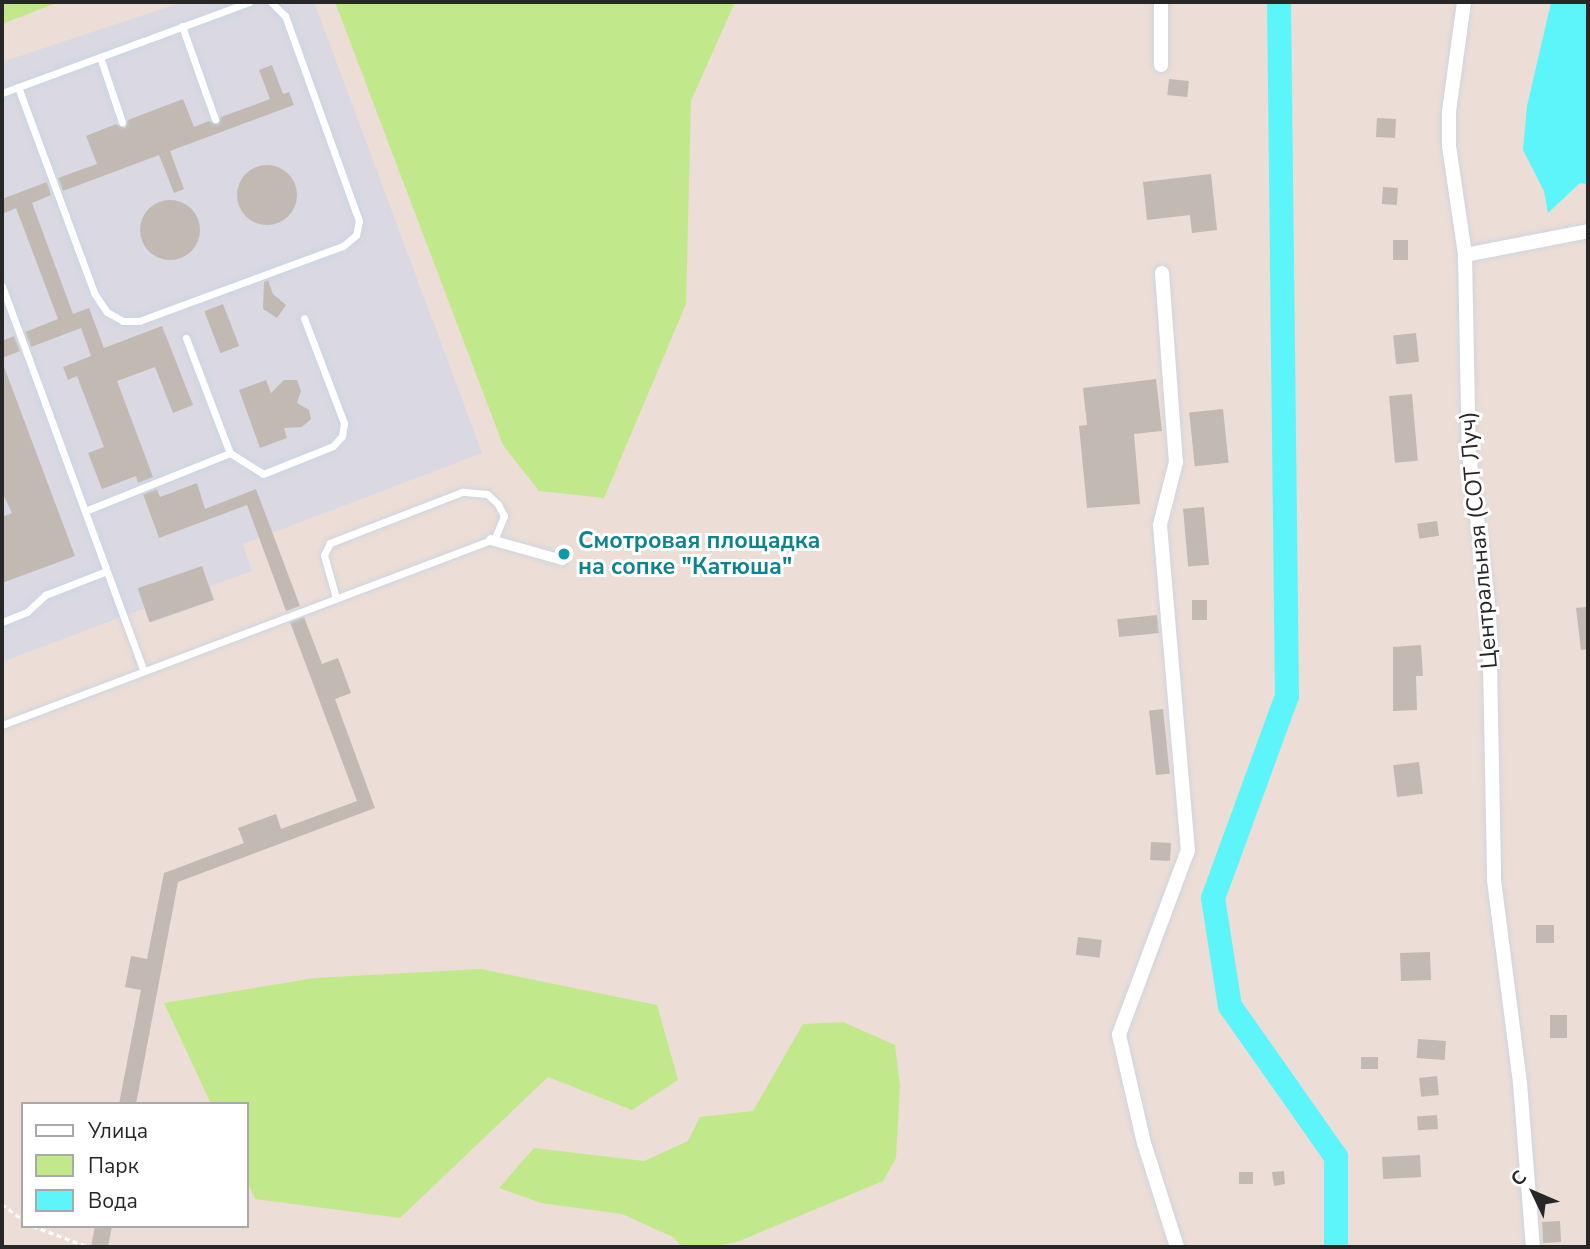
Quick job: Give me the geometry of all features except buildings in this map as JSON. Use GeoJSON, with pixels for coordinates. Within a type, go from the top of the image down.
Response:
{"type":"FeatureCollection","features":[{"type":"Feature","properties":{"kind":"street"},"geometry":{"type":"LineString","coordinates":[[1161,2],[1161,65]]}},
{"type":"Feature","properties":{"kind":"street","name":"Центральная (СОТ Луч)"},"geometry":{"type":"LineString","coordinates":[[1464,2],[1448,135],[1465,255],[1469,454],[1489,611],[1494,880],[1521,1083],[1533,1247]]}},
{"type":"Feature","properties":{"kind":"street"},"geometry":{"type":"LineString","coordinates":[[1465,255],[1588,231]]}},
{"type":"Feature","properties":{"kind":"street"},"geometry":{"type":"LineString","coordinates":[[1162,273],[1176,462],[1160,525],[1188,850],[1119,1035],[1144,1143],[1177,1247]]}},
{"type":"Feature","properties":{"kind":"street"},"geometry":{"type":"LineString","coordinates":[[491,540],[562,560],[564,554]]}},
{"type":"Feature","properties":{"kind":"lane"},"geometry":{"type":"LineString","coordinates":[[2,93],[249,2]]}},
{"type":"Feature","properties":{"kind":"lane"},"geometry":{"type":"LineString","coordinates":[[18,87],[94,293],[107,312],[123,321],[139,321],[343,246],[356,235],[359,221],[290,28],[280,7],[271,2]]}},
{"type":"Feature","properties":{"kind":"lane"},"geometry":{"type":"LineString","coordinates":[[182,26],[215,120]]}},
{"type":"Feature","properties":{"kind":"lane"},"geometry":{"type":"LineString","coordinates":[[100,57],[122,122]]}},
{"type":"Feature","properties":{"kind":"lane"},"geometry":{"type":"LineString","coordinates":[[2,286],[144,671]]}},
{"type":"Feature","properties":{"kind":"lane"},"geometry":{"type":"LineString","coordinates":[[186,338],[230,453],[263,474],[333,446],[342,436],[344,423],[304,318]]}},
{"type":"Feature","properties":{"kind":"lane"},"geometry":{"type":"LineString","coordinates":[[85,511],[230,453]]}},
{"type":"Feature","properties":{"kind":"lane"},"geometry":{"type":"LineString","coordinates":[[2,725],[491,540],[502,530],[504,516],[498,504],[487,494],[462,492],[330,543],[324,555],[336,598]]}},
{"type":"Feature","properties":{"kind":"lane"},"geometry":{"type":"LineString","coordinates":[[2,622],[27,612],[46,595],[107,571]]}},
{"type":"Feature","properties":{"kind":"path"},"geometry":{"type":"LineString","coordinates":[[2,1204],[21,1218]]}},
{"type":"Feature","properties":{"kind":"path"},"geometry":{"type":"LineString","coordinates":[[38,1228],[89,1247]]}},
{"type":"Feature","properties":{"kind":"shaded area"},"geometry":{"type":"Polygon","coordinates":[[[183,2],[314,2],[482,453],[243,544],[252,571],[210,586],[215,600],[150,623],[145,608],[2,662],[2,62],[183,2]]]}},
{"type":"Feature","properties":{"kind":"green space"},"geometry":{"type":"Polygon","coordinates":[[[2,2],[59,2],[2,24],[2,2]]]}},
{"type":"Feature","properties":{"kind":"green space"},"geometry":{"type":"Polygon","coordinates":[[[335,2],[735,2],[691,101],[686,304],[604,498],[539,491],[503,445],[335,2]]]}},
{"type":"Feature","properties":{"kind":"green space"},"geometry":{"type":"Polygon","coordinates":[[[481,969],[657,1005],[678,1080],[632,1110],[548,1077],[400,1218],[255,1199],[248,1183],[248,1102],[210,1102],[164,1003],[315,978],[481,969]]]}},
{"type":"Feature","properties":{"kind":"green space"},"geometry":{"type":"Polygon","coordinates":[[[843,1022],[895,1045],[900,1086],[896,1158],[883,1181],[737,1242],[711,1247],[682,1247],[673,1237],[622,1214],[541,1203],[499,1188],[534,1148],[644,1161],[688,1141],[700,1117],[753,1111],[803,1024],[843,1022]]]}},
{"type":"Feature","properties":{"kind":"water"},"geometry":{"type":"Polygon","coordinates":[[[1588,2],[1588,184],[1580,183],[1548,213],[1544,191],[1523,150],[1527,106],[1551,3],[1588,2]]]}},
{"type":"Feature","properties":{"kind":"waterway"},"geometry":{"type":"LineString","coordinates":[[1279,2],[1287,696],[1213,898],[1230,1006],[1336,1157],[1336,1247]]}},
{"type":"Feature","properties":{"kind":"place","name":"Смотровая площадка на сопке \"Катюша\""},"geometry":{"type":"Point","coordinates":[564,554]}}]}
